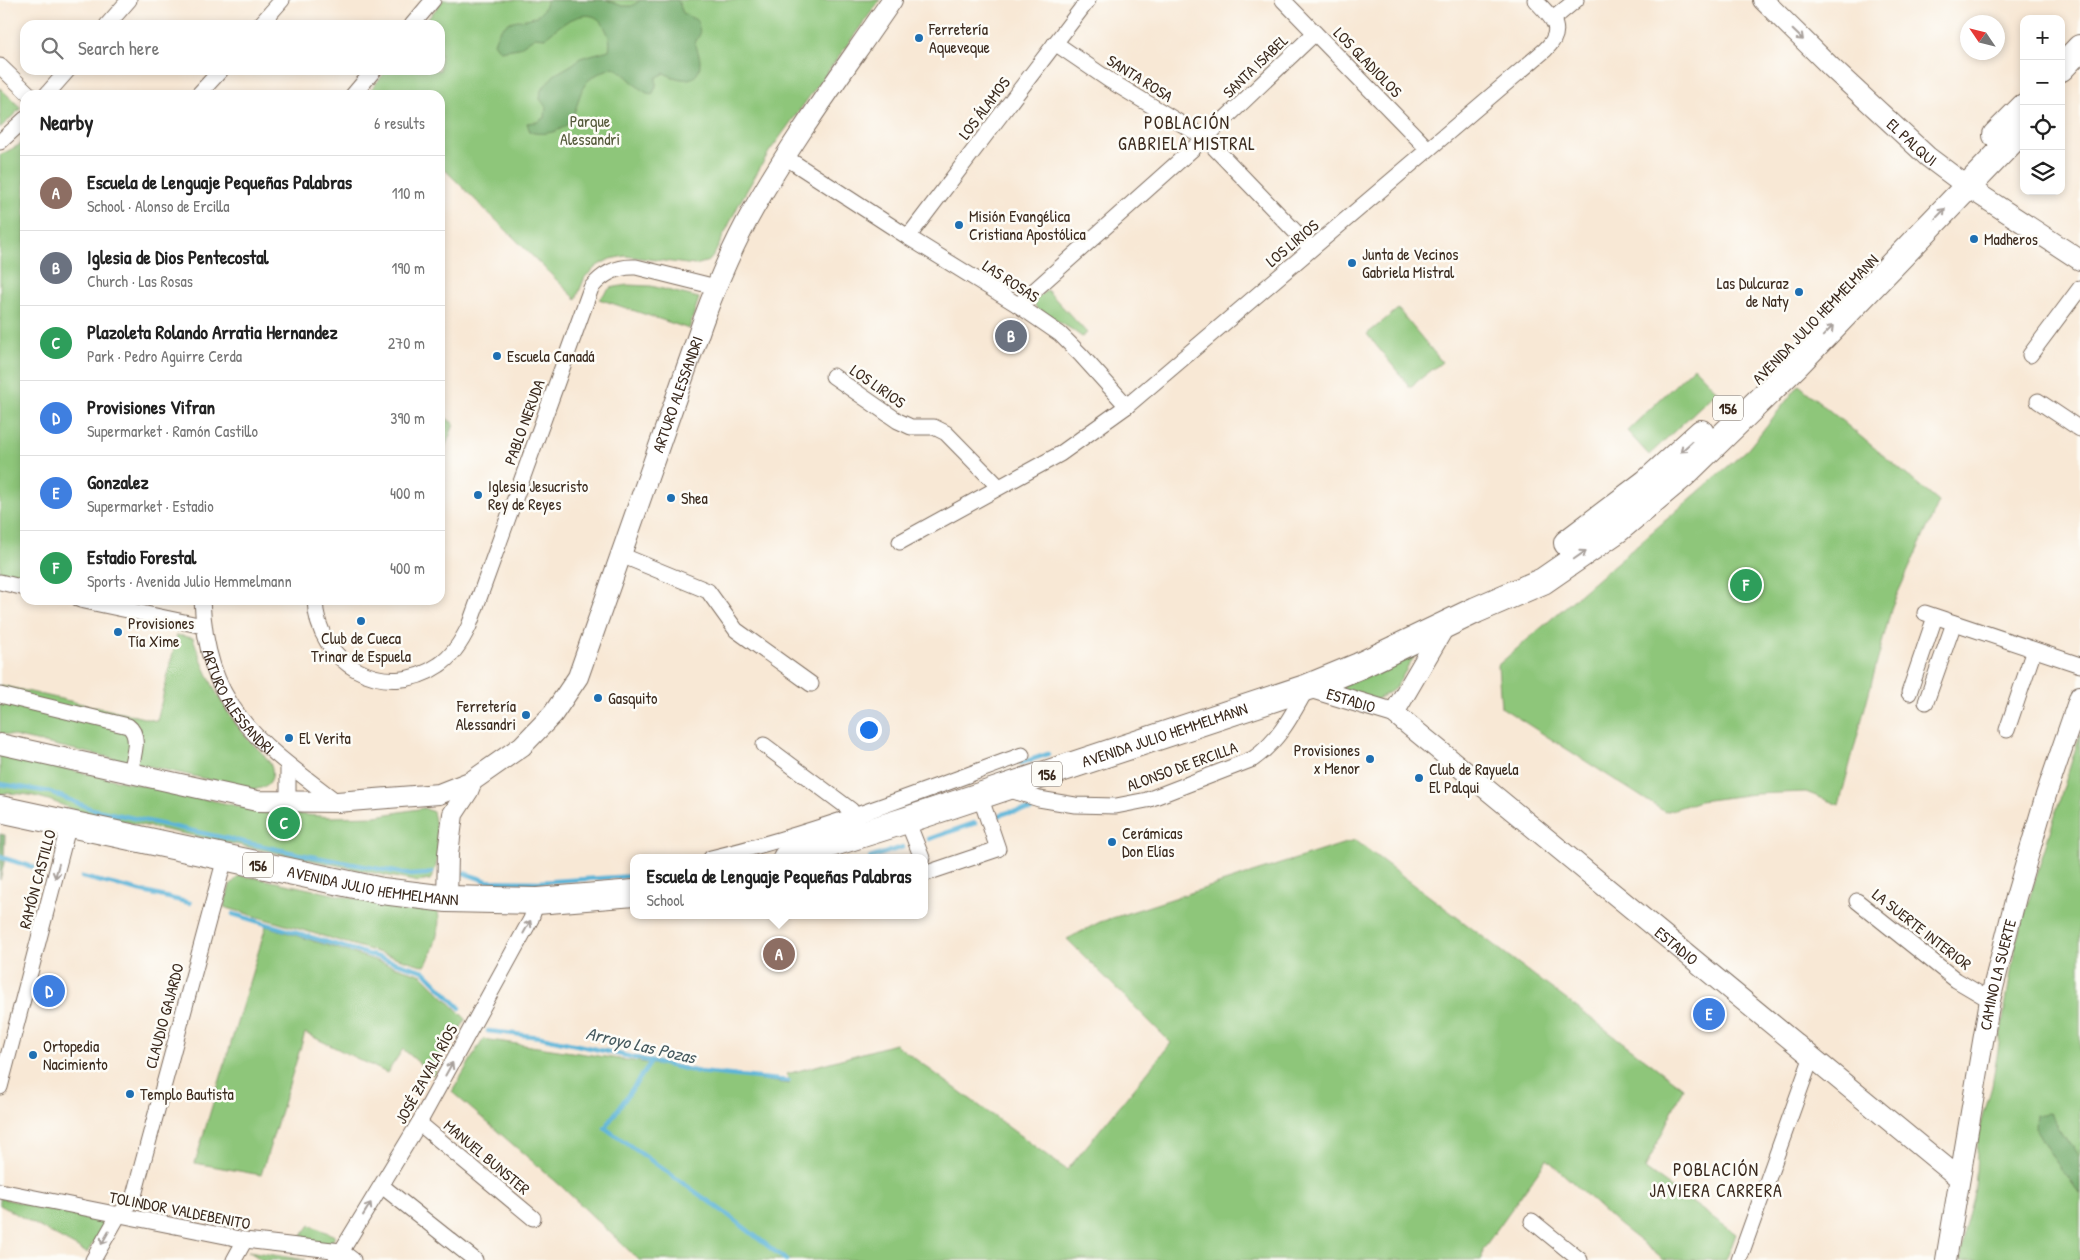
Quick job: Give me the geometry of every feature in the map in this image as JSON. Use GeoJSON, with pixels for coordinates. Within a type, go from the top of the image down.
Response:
{"type":"FeatureCollection","features":[{"type":"Feature","properties":{"kind":"highway"},"geometry":{"type":"LineString","coordinates":[[2065,64],[2080,48]]}},
{"type":"Feature","properties":{"kind":"highway"},"geometry":{"type":"LineString","coordinates":[[2065,85],[2080,70]]}},
{"type":"Feature","properties":{"kind":"highway","name":"AVENIDA JULIO HEMMELMANN"},"geometry":{"type":"LineString","coordinates":[[1961,181],[2020,112]]}},
{"type":"Feature","properties":{"kind":"highway","name":"AVENIDA JULIO HEMMELMANN"},"geometry":{"type":"LineString","coordinates":[[797,854],[849,836],[907,820],[1308,687],[1359,666],[1476,610],[1582,533],[1646,483],[1709,426],[1961,181],[2020,131]]}},
{"type":"Feature","properties":{"kind":"highway","name":"AVENIDA JULIO HEMMELMANN"},"geometry":{"type":"LineString","coordinates":[[0,809],[382,891],[447,899],[537,901],[630,892]]}},
{"type":"Feature","properties":{"kind":"street"},"geometry":{"type":"LineString","coordinates":[[111,20],[129,0]]}},
{"type":"Feature","properties":{"kind":"street"},"geometry":{"type":"LineString","coordinates":[[264,20],[282,0]]}},
{"type":"Feature","properties":{"kind":"street"},"geometry":{"type":"LineString","coordinates":[[416,20],[433,0]]}},
{"type":"Feature","properties":{"kind":"street","name":"ARTURO ALESSANDRI"},"geometry":{"type":"LineString","coordinates":[[202,605],[203,626],[215,673],[232,707],[258,739],[288,766],[337,802],[439,794],[472,781],[522,746],[539,730],[567,696],[578,676],[716,287],[752,211],[785,156],[892,0]]}},
{"type":"Feature","properties":{"kind":"street","name":"LOS ÁLAMOS"},"geometry":{"type":"LineString","coordinates":[[908,237],[1088,0]]}},
{"type":"Feature","properties":{"kind":"street","name":"LOS GLADIOLOS"},"geometry":{"type":"LineString","coordinates":[[1284,0],[1428,149]]}},
{"type":"Feature","properties":{"kind":"street"},"geometry":{"type":"LineString","coordinates":[[1535,0],[1553,19],[1576,0]]}},
{"type":"Feature","properties":{"kind":"street","name":"EL PALQUI"},"geometry":{"type":"LineString","coordinates":[[1763,0],[1928,158],[2080,260]]}},
{"type":"Feature","properties":{"kind":"street","name":"LOS LIRIOS"},"geometry":{"type":"LineString","coordinates":[[900,542],[1060,454],[1127,406],[1551,45],[1556,35],[1553,19]]}},
{"type":"Feature","properties":{"kind":"street","name":"SANTA ISABEL"},"geometry":{"type":"LineString","coordinates":[[1018,305],[1205,138],[1315,33]]}},
{"type":"Feature","properties":{"kind":"street","name":"SANTA ROSA"},"geometry":{"type":"LineString","coordinates":[[1055,43],[1109,80],[1205,138],[1311,248]]}},
{"type":"Feature","properties":{"kind":"street"},"geometry":{"type":"LineString","coordinates":[[0,66],[25,90]]}},
{"type":"Feature","properties":{"kind":"street"},"geometry":{"type":"LineString","coordinates":[[50,90],[64,75]]}},
{"type":"Feature","properties":{"kind":"street"},"geometry":{"type":"LineString","coordinates":[[203,90],[216,75]]}},
{"type":"Feature","properties":{"kind":"street"},"geometry":{"type":"LineString","coordinates":[[357,90],[370,75]]}},
{"type":"Feature","properties":{"kind":"street"},"geometry":{"type":"LineString","coordinates":[[0,142],[20,124]]}},
{"type":"Feature","properties":{"kind":"street","name":"LAS ROSAS"},"geometry":{"type":"LineString","coordinates":[[785,156],[908,237],[1018,305],[1060,334],[1127,406]]}},
{"type":"Feature","properties":{"kind":"street","name":"PABLO NERUDA"},"geometry":{"type":"LineString","coordinates":[[316,605],[318,623],[328,645],[346,663],[357,670],[380,678],[393,680],[417,676],[440,665],[458,647],[469,626],[591,288],[609,271],[627,267],[636,267],[716,287]]}},
{"type":"Feature","properties":{"kind":"street"},"geometry":{"type":"LineString","coordinates":[[2030,355],[2080,288]]}},
{"type":"Feature","properties":{"kind":"street","name":"LOS LIRIOS"},"geometry":{"type":"LineString","coordinates":[[833,376],[898,421],[910,427],[934,427],[946,433],[999,487]]}},
{"type":"Feature","properties":{"kind":"street"},"geometry":{"type":"LineString","coordinates":[[2038,401],[2080,429]]}},
{"type":"Feature","properties":{"kind":"street"},"geometry":{"type":"LineString","coordinates":[[621,555],[708,590],[736,630],[811,684]]}},
{"type":"Feature","properties":{"kind":"street"},"geometry":{"type":"LineString","coordinates":[[0,582],[20,587]]}},
{"type":"Feature","properties":{"kind":"street"},"geometry":{"type":"LineString","coordinates":[[104,605],[203,626]]}},
{"type":"Feature","properties":{"kind":"street"},"geometry":{"type":"LineString","coordinates":[[1909,693],[1930,615],[2080,665]]}},
{"type":"Feature","properties":{"kind":"street"},"geometry":{"type":"LineString","coordinates":[[1926,702],[1954,623]]}},
{"type":"Feature","properties":{"kind":"street","name":"ESTADIO"},"geometry":{"type":"LineString","coordinates":[[1394,713],[1446,624]]}},
{"type":"Feature","properties":{"kind":"street"},"geometry":{"type":"LineString","coordinates":[[2007,730],[2034,650]]}},
{"type":"Feature","properties":{"kind":"street","name":"ESTADIO"},"geometry":{"type":"LineString","coordinates":[[1308,687],[1394,713],[1959,1178]]}},
{"type":"Feature","properties":{"kind":"street","name":"ALONSO DE ERCILLA"},"geometry":{"type":"LineString","coordinates":[[992,792],[1075,805],[1116,806],[1147,800],[1253,759],[1264,751],[1288,723],[1308,687]]}},
{"type":"Feature","properties":{"kind":"street"},"geometry":{"type":"LineString","coordinates":[[0,695],[128,726],[133,730],[136,738],[130,773]]}},
{"type":"Feature","properties":{"kind":"street","name":"CAMINO LA SUERTE"},"geometry":{"type":"LineString","coordinates":[[1946,1260],[1990,1000],[2016,897],[2046,795],[2080,696]]}},
{"type":"Feature","properties":{"kind":"street"},"geometry":{"type":"LineString","coordinates":[[0,744],[257,801],[337,802]]}},
{"type":"Feature","properties":{"kind":"street"},"geometry":{"type":"LineString","coordinates":[[764,746],[850,810],[849,836]]}},
{"type":"Feature","properties":{"kind":"street"},"geometry":{"type":"LineString","coordinates":[[736,854],[849,836],[1022,755]]}},
{"type":"Feature","properties":{"kind":"street","name":"ARTURO ALESSANDRI"},"geometry":{"type":"LineString","coordinates":[[288,766],[288,801]]}},
{"type":"Feature","properties":{"kind":"street","name":"ARTURO ALESSANDRI"},"geometry":{"type":"LineString","coordinates":[[447,899],[448,854],[452,814],[468,791],[472,781]]}},
{"type":"Feature","properties":{"kind":"street"},"geometry":{"type":"LineString","coordinates":[[928,869],[998,849],[992,792]]}},
{"type":"Feature","properties":{"kind":"street"},"geometry":{"type":"LineString","coordinates":[[439,794],[452,814]]}},
{"type":"Feature","properties":{"kind":"street"},"geometry":{"type":"LineString","coordinates":[[907,820],[920,854]]}},
{"type":"Feature","properties":{"kind":"street","name":"RAMÓN CASTILLO"},"geometry":{"type":"LineString","coordinates":[[0,1087],[69,824]]}},
{"type":"Feature","properties":{"kind":"street","name":"CLAUDIO GAJARDO"},"geometry":{"type":"LineString","coordinates":[[93,1260],[118,1216],[132,1199],[225,858]]}},
{"type":"Feature","properties":{"kind":"street","name":"JOSÉ ZAVALA RÍOS"},"geometry":{"type":"LineString","coordinates":[[343,1257],[531,919],[537,901]]}},
{"type":"Feature","properties":{"kind":"street","name":"LA SUERTE INTERIOR"},"geometry":{"type":"LineString","coordinates":[[1857,901],[1956,980],[1990,1000]]}},
{"type":"Feature","properties":{"kind":"street"},"geometry":{"type":"LineString","coordinates":[[1739,1260],[1812,1056]]}},
{"type":"Feature","properties":{"kind":"street","name":"MANUEL BUNSTER"},"geometry":{"type":"LineString","coordinates":[[419,1123],[533,1218]]}},
{"type":"Feature","properties":{"kind":"street"},"geometry":{"type":"LineString","coordinates":[[382,1186],[475,1260]]}},
{"type":"Feature","properties":{"kind":"street","name":"TOLINDOR VALDEBENITO"},"geometry":{"type":"LineString","coordinates":[[0,1192],[118,1216],[343,1257]]}},
{"type":"Feature","properties":{"kind":"street"},"geometry":{"type":"LineString","coordinates":[[1532,1221],[1580,1260]]}},
{"type":"Feature","properties":{"kind":"street"},"geometry":{"type":"LineString","coordinates":[[234,1260],[245,1240]]}},
{"type":"Feature","properties":{"kind":"green space","name":"Parque Alessandri"},"geometry":{"type":"Polygon","coordinates":[[[443,0],[880,0],[769,152],[709,261],[695,265],[625,256],[610,259],[597,266],[585,277],[576,299],[445,170],[445,90],[370,90],[383,75],[445,75],[445,20],[427,20],[443,0]]]}},
{"type":"Feature","properties":{"kind":"green space"},"geometry":{"type":"Polygon","coordinates":[[[547,0],[607,0],[622,6],[632,6],[640,0],[678,0],[683,13],[698,21],[700,34],[695,43],[700,60],[699,70],[692,78],[687,79],[675,78],[664,73],[656,78],[656,87],[652,95],[641,90],[613,67],[595,75],[586,83],[573,115],[563,127],[547,133],[530,132],[527,123],[537,122],[545,117],[546,107],[540,99],[541,90],[554,75],[580,58],[609,50],[610,47],[608,34],[599,20],[592,16],[584,15],[558,27],[545,38],[535,37],[519,48],[500,51],[494,43],[504,26],[510,22],[536,16],[543,10],[547,0]]]}},
{"type":"Feature","properties":{"kind":"green space"},"geometry":{"type":"Polygon","coordinates":[[[0,88],[20,109],[0,128],[0,88]]]}},
{"type":"Feature","properties":{"kind":"green space"},"geometry":{"type":"Polygon","coordinates":[[[20,145],[20,576],[0,572],[0,155],[20,145]]]}},
{"type":"Feature","properties":{"kind":"green space"},"geometry":{"type":"Polygon","coordinates":[[[627,285],[651,286],[699,298],[689,329],[599,299],[610,288],[627,285]]]}},
{"type":"Feature","properties":{"kind":"green space"},"geometry":{"type":"Polygon","coordinates":[[[1047,290],[1087,333],[1082,337],[1037,309],[1035,300],[1047,290]]]}},
{"type":"Feature","properties":{"kind":"green space"},"geometry":{"type":"Polygon","coordinates":[[[1398,309],[1442,362],[1410,387],[1367,334],[1398,309]]]}},
{"type":"Feature","properties":{"kind":"green space"},"geometry":{"type":"Polygon","coordinates":[[[1694,367],[1717,391],[1649,455],[1627,431],[1694,367]]]}},
{"type":"Feature","properties":{"kind":"green space"},"geometry":{"type":"Polygon","coordinates":[[[1799,385],[1939,502],[1892,606],[1839,805],[1806,792],[1754,794],[1700,801],[1665,812],[1501,707],[1498,665],[1748,449],[1799,385]]]}},
{"type":"Feature","properties":{"kind":"green space"},"geometry":{"type":"Polygon","coordinates":[[[445,417],[454,424],[445,448],[445,417]]]}},
{"type":"Feature","properties":{"kind":"green space"},"geometry":{"type":"Polygon","coordinates":[[[177,635],[193,638],[209,678],[230,716],[269,761],[272,769],[272,778],[264,787],[251,789],[0,733],[0,685],[157,721],[177,635]]]}},
{"type":"Feature","properties":{"kind":"green space"},"geometry":{"type":"Polygon","coordinates":[[[1422,643],[1395,689],[1374,701],[1332,690],[1422,643]]]}},
{"type":"Feature","properties":{"kind":"green space"},"geometry":{"type":"Polygon","coordinates":[[[2080,734],[2080,1156],[2070,1145],[2049,1113],[2045,1143],[2051,1155],[2080,1194],[2080,1260],[1961,1260],[1964,1230],[1975,1189],[1978,1135],[1992,1086],[2016,942],[2080,734]]]}},
{"type":"Feature","properties":{"kind":"green space"},"geometry":{"type":"Polygon","coordinates":[[[0,755],[261,811],[330,817],[376,816],[424,808],[433,812],[435,820],[438,856],[434,873],[430,880],[418,882],[78,812],[49,800],[30,795],[0,794],[0,755]]]}},
{"type":"Feature","properties":{"kind":"green space"},"geometry":{"type":"Polygon","coordinates":[[[0,834],[5,835],[4,863],[0,880],[0,834]]]}},
{"type":"Feature","properties":{"kind":"green space"},"geometry":{"type":"Polygon","coordinates":[[[1355,840],[1683,1088],[1645,1169],[1736,1234],[1726,1260],[1664,1260],[1618,1224],[1547,1159],[1483,1249],[1482,1260],[639,1260],[561,1186],[452,1092],[483,1039],[789,1084],[787,1074],[895,1044],[1067,1170],[1171,1043],[1067,939],[1100,922],[1355,840]]]}},
{"type":"Feature","properties":{"kind":"green space"},"geometry":{"type":"Polygon","coordinates":[[[239,876],[257,878],[385,905],[437,909],[439,915],[438,930],[431,954],[425,966],[224,907],[230,885],[239,876]]]}},
{"type":"Feature","properties":{"kind":"green space"},"geometry":{"type":"Polygon","coordinates":[[[266,926],[422,975],[466,1019],[433,1075],[403,1049],[387,1073],[305,1033],[261,1175],[195,1163],[266,926]]]}},
{"type":"Feature","properties":{"kind":"green space"},"geometry":{"type":"Polygon","coordinates":[[[2049,1113],[2070,1145],[2080,1156],[2080,1194],[2051,1155],[2035,1128],[2036,1115],[2049,1113]]]}},
{"type":"Feature","properties":{"kind":"green space"},"geometry":{"type":"Polygon","coordinates":[[[0,1198],[106,1222],[87,1253],[0,1205],[0,1198]]]}},
{"type":"Feature","properties":{"kind":"green space"},"geometry":{"type":"Polygon","coordinates":[[[310,1225],[335,1236],[331,1244],[297,1242],[310,1225]]]}},
{"type":"Feature","properties":{"kind":"green space"},"geometry":{"type":"Polygon","coordinates":[[[248,1251],[306,1260],[262,1260],[248,1251]]]}},
{"type":"Feature","properties":{"kind":"waterway"},"geometry":{"type":"LineString","coordinates":[[1021,763],[1048,754]]}},
{"type":"Feature","properties":{"kind":"waterway"},"geometry":{"type":"LineString","coordinates":[[0,784],[50,792],[92,809],[299,854],[411,875],[432,872]]}},
{"type":"Feature","properties":{"kind":"waterway"},"geometry":{"type":"LineString","coordinates":[[1000,815],[1009,812],[1031,810]]}},
{"type":"Feature","properties":{"kind":"waterway"},"geometry":{"type":"LineString","coordinates":[[929,839],[975,823]]}},
{"type":"Feature","properties":{"kind":"waterway"},"geometry":{"type":"LineString","coordinates":[[882,854],[903,847]]}},
{"type":"Feature","properties":{"kind":"waterway","name":"Arroyo Las Pozas"},"geometry":{"type":"LineString","coordinates":[[0,857],[33,867]]}},
{"type":"Feature","properties":{"kind":"waterway"},"geometry":{"type":"LineString","coordinates":[[464,873],[487,881],[538,882],[630,876]]}},
{"type":"Feature","properties":{"kind":"waterway","name":"Arroyo Las Pozas"},"geometry":{"type":"LineString","coordinates":[[82,877],[190,903]]}},
{"type":"Feature","properties":{"kind":"waterway","name":"Arroyo Las Pozas"},"geometry":{"type":"LineString","coordinates":[[233,914],[424,971],[460,1008]]}},
{"type":"Feature","properties":{"kind":"waterway","name":"Arroyo Las Pozas"},"geometry":{"type":"LineString","coordinates":[[488,1031],[541,1037],[699,1072],[788,1081]]}},
{"type":"Feature","properties":{"kind":"waterway"},"geometry":{"type":"LineString","coordinates":[[651,1062],[605,1128],[728,1215],[786,1260]]}},
{"type":"Feature","properties":{"kind":"place","name":"Ferretería Aqueveque"},"geometry":{"type":"Point","coordinates":[919,38]}},
{"type":"Feature","properties":{"kind":"place","name":"Misión Evangélica Cristiana Apostólica"},"geometry":{"type":"Point","coordinates":[959,225]}},
{"type":"Feature","properties":{"kind":"place","name":"Madheros"},"geometry":{"type":"Point","coordinates":[1974,239]}},
{"type":"Feature","properties":{"kind":"place","name":"Junta de Vecinos Gabriela Mistral"},"geometry":{"type":"Point","coordinates":[1352,263]}},
{"type":"Feature","properties":{"kind":"place","name":"Las Dulcuraz de Naty"},"geometry":{"type":"Point","coordinates":[1799,292]}},
{"type":"Feature","properties":{"kind":"place","name":"Iglesia de Dios Pentecostal"},"geometry":{"type":"Point","coordinates":[1011,336]}},
{"type":"Feature","properties":{"kind":"place","name":"Escuela Canadá"},"geometry":{"type":"Point","coordinates":[497,356]}},
{"type":"Feature","properties":{"kind":"place","name":"Iglesia Jesucristo Rey de Reyes"},"geometry":{"type":"Point","coordinates":[478,495]}},
{"type":"Feature","properties":{"kind":"place","name":"Shea"},"geometry":{"type":"Point","coordinates":[671,498]}},
{"type":"Feature","properties":{"kind":"place","name":"Estadio Forestal"},"geometry":{"type":"Point","coordinates":[1746,585]}},
{"type":"Feature","properties":{"kind":"place","name":"Club de Cueca Trinar de Espuela"},"geometry":{"type":"Point","coordinates":[361,621]}},
{"type":"Feature","properties":{"kind":"place","name":"Provisiones Tía Xime"},"geometry":{"type":"Point","coordinates":[118,632]}},
{"type":"Feature","properties":{"kind":"place","name":"Gasquito"},"geometry":{"type":"Point","coordinates":[598,698]}},
{"type":"Feature","properties":{"kind":"place","name":"Ferretería Alessandri"},"geometry":{"type":"Point","coordinates":[526,715]}},
{"type":"Feature","properties":{"kind":"place","name":"El Verita"},"geometry":{"type":"Point","coordinates":[289,738]}},
{"type":"Feature","properties":{"kind":"place","name":"Provisiones x Menor"},"geometry":{"type":"Point","coordinates":[1370,759]}},
{"type":"Feature","properties":{"kind":"place","name":"Club de Rayuela El Palqui"},"geometry":{"type":"Point","coordinates":[1419,778]}},
{"type":"Feature","properties":{"kind":"place","name":"Plazoleta Rolando Arratia Hernandez"},"geometry":{"type":"Point","coordinates":[284,823]}},
{"type":"Feature","properties":{"kind":"place","name":"Cerámicas Don Elías"},"geometry":{"type":"Point","coordinates":[1112,842]}},
{"type":"Feature","properties":{"kind":"place","name":"Escuela de Lenguaje Pequeñas Palabras"},"geometry":{"type":"Point","coordinates":[779,954]}},
{"type":"Feature","properties":{"kind":"place","name":"Provisiones Vifran"},"geometry":{"type":"Point","coordinates":[49,991]}},
{"type":"Feature","properties":{"kind":"place","name":"Gonzalez"},"geometry":{"type":"Point","coordinates":[1709,1014]}},
{"type":"Feature","properties":{"kind":"place","name":"Ortopedia Nacimiento"},"geometry":{"type":"Point","coordinates":[33,1055]}},
{"type":"Feature","properties":{"kind":"place","name":"Templo Bautista"},"geometry":{"type":"Point","coordinates":[130,1094]}},
{"type":"Feature","properties":{"kind":"district","name":"POBLACIÓN GABRIELA MISTRAL"},"geometry":{"type":"Point","coordinates":[1187,132]}},
{"type":"Feature","properties":{"kind":"district","name":"POBLACIÓN JAVIERA CARRERA"},"geometry":{"type":"Point","coordinates":[1716,1179]}}]}
